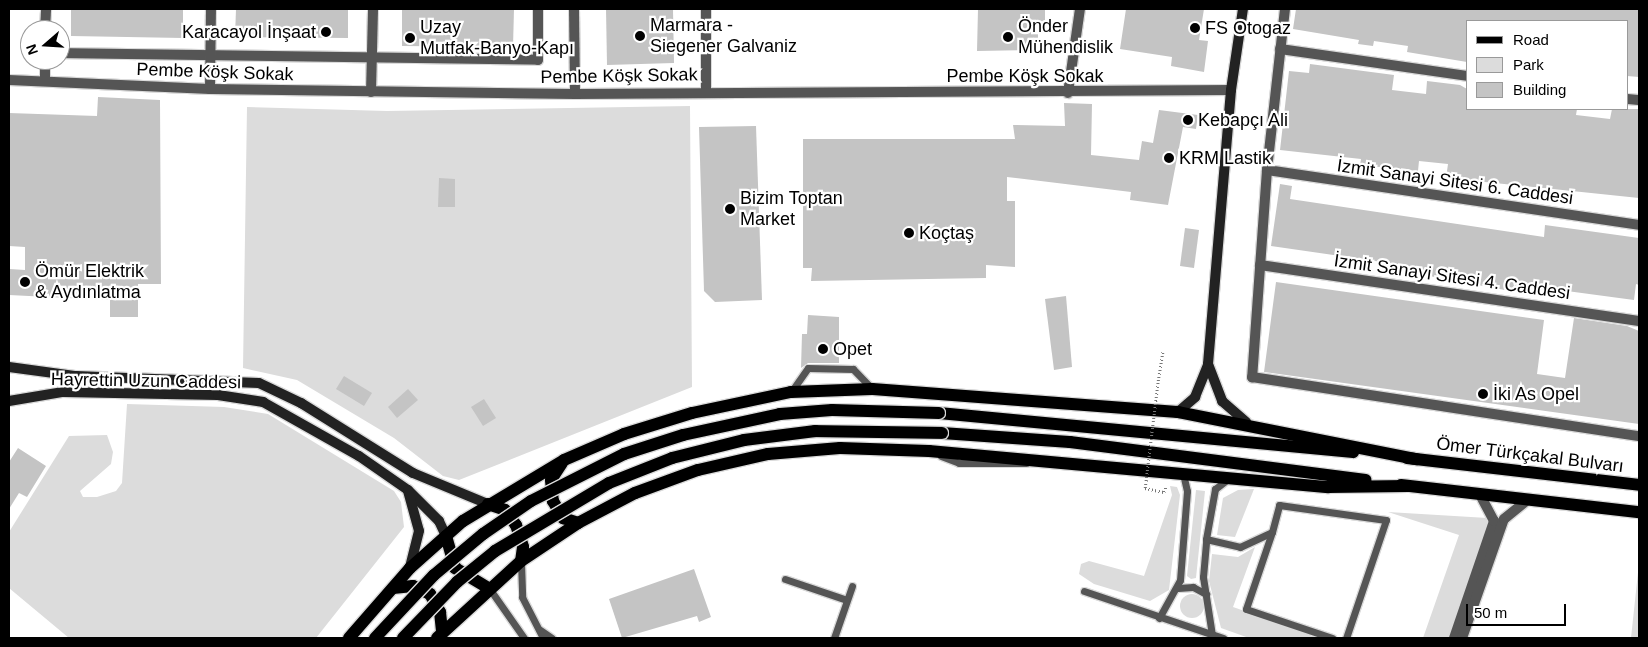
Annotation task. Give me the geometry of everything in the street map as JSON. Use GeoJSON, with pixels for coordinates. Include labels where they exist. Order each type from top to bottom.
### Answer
{"type":"FeatureCollection","features":[{"type":"Feature","properties":{"kind":"main road"},"geometry":{"type":"LineString","coordinates":[[349,638],[410,568],[446,536],[488,504],[564,460],[624,434],[692,413],[791,392],[872,389],[1178,412],[1246,422],[1416,459]]}},
{"type":"Feature","properties":{"kind":"main road"},"geometry":{"type":"LineString","coordinates":[[375,638],[434,575],[483,534],[531,501],[624,454],[683,435],[780,414],[832,410],[940,413],[1416,459]]}},
{"type":"Feature","properties":{"kind":"main road"},"geometry":{"type":"LineString","coordinates":[[403,638],[495,551],[609,483],[672,458],[744,440],[815,431],[942,433],[1070,442],[1526,501],[1639,512]]}},
{"type":"Feature","properties":{"kind":"main road"},"geometry":{"type":"LineString","coordinates":[[440,635],[488,588],[521,561],[578,524],[636,494],[698,470],[768,454],[840,448],[929,451],[1046,459],[1228,479],[1328,487],[1408,486]]}},
{"type":"Feature","properties":{"kind":"main road","name":"Ömer Türkçakal Bulvarı"},"geometry":{"type":"LineString","coordinates":[[1416,459],[1639,485]]}},
{"type":"Feature","properties":{"kind":"main road"},"geometry":{"type":"LineString","coordinates":[[564,460],[551,480],[552,501],[563,518],[578,524]]}},
{"type":"Feature","properties":{"kind":"main road"},"geometry":{"type":"LineString","coordinates":[[488,504],[505,510],[516,525],[523,547],[521,561]]}},
{"type":"Feature","properties":{"kind":"main road"},"geometry":{"type":"LineString","coordinates":[[446,536],[455,568],[472,582],[488,588]]}},
{"type":"Feature","properties":{"kind":"main road"},"geometry":{"type":"LineString","coordinates":[[393,588],[414,586],[430,594],[440,612],[440,635]]}},
{"type":"Feature","properties":{"kind":"street"},"geometry":{"type":"LineString","coordinates":[[210,89],[211,9]]}},
{"type":"Feature","properties":{"kind":"street"},"geometry":{"type":"LineString","coordinates":[[371,92],[373,9]]}},
{"type":"Feature","properties":{"kind":"street"},"geometry":{"type":"LineString","coordinates":[[70,53],[538,60],[538,9]]}},
{"type":"Feature","properties":{"kind":"street"},"geometry":{"type":"LineString","coordinates":[[574,9],[575,94]]}},
{"type":"Feature","properties":{"kind":"street"},"geometry":{"type":"LineString","coordinates":[[706,9],[706,91]]}},
{"type":"Feature","properties":{"kind":"street"},"geometry":{"type":"LineString","coordinates":[[1068,93],[1080,9]]}},
{"type":"Feature","properties":{"kind":"street"},"geometry":{"type":"LineString","coordinates":[[1178,412],[1195,398],[1208,364],[1231,90],[1243,9]]}},
{"type":"Feature","properties":{"kind":"street"},"geometry":{"type":"LineString","coordinates":[[1285,9],[1267,170],[1260,265],[1249,366],[1256,380],[1639,436]]}},
{"type":"Feature","properties":{"kind":"street"},"geometry":{"type":"LineString","coordinates":[[1280,49],[1466,76]]}},
{"type":"Feature","properties":{"kind":"street"},"geometry":{"type":"LineString","coordinates":[[45,70],[45,81]]}},
{"type":"Feature","properties":{"kind":"street","name":"Pembe Köşk Sokak"},"geometry":{"type":"LineString","coordinates":[[9,80],[210,89],[575,94],[706,91],[1068,93],[1231,90]]}},
{"type":"Feature","properties":{"kind":"street","name":"İzmit Sanayi Sitesi 6. Caddesi"},"geometry":{"type":"LineString","coordinates":[[1267,170],[1639,225]]}},
{"type":"Feature","properties":{"kind":"street","name":"İzmit Sanayi Sitesi 4. Caddesi"},"geometry":{"type":"LineString","coordinates":[[1260,265],[1639,320]]}},
{"type":"Feature","properties":{"kind":"street"},"geometry":{"type":"LineString","coordinates":[[1208,364],[1222,401],[1246,422]]}},
{"type":"Feature","properties":{"kind":"street"},"geometry":{"type":"LineString","coordinates":[[9,367],[76,376],[259,383],[300,403],[413,473],[488,504]]}},
{"type":"Feature","properties":{"kind":"street","name":"Hayrettin Uzun Caddesi"},"geometry":{"type":"LineString","coordinates":[[9,401],[63,392],[244,398],[282,412],[408,490],[438,521],[446,536]]}},
{"type":"Feature","properties":{"kind":"street"},"geometry":{"type":"LineString","coordinates":[[408,490],[419,531],[410,568]]}},
{"type":"Feature","properties":{"kind":"street"},"geometry":{"type":"LineString","coordinates":[[1454,638],[1494,521],[1480,495]]}},
{"type":"Feature","properties":{"kind":"street"},"geometry":{"type":"LineString","coordinates":[[1462,638],[1504,519],[1526,501]]}},
{"type":"Feature","properties":{"kind":"lane"},"geometry":{"type":"LineString","coordinates":[[791,392],[808,368],[852,369],[872,389]]}},
{"type":"Feature","properties":{"kind":"lane"},"geometry":{"type":"LineString","coordinates":[[1159,618],[1178,588],[1187,491],[1183,474]]}},
{"type":"Feature","properties":{"kind":"lane"},"geometry":{"type":"LineString","coordinates":[[1212,635],[1206,594],[1206,539],[1215,489],[1228,479]]}},
{"type":"Feature","properties":{"kind":"lane"},"geometry":{"type":"LineString","coordinates":[[1332,638],[1246,609],[1279,505],[1386,520],[1346,638]]}},
{"type":"Feature","properties":{"kind":"lane"},"geometry":{"type":"LineString","coordinates":[[1206,539],[1229,548],[1272,532]]}},
{"type":"Feature","properties":{"kind":"lane"},"geometry":{"type":"LineString","coordinates":[[521,561],[522,597],[543,638]]}},
{"type":"Feature","properties":{"kind":"lane"},"geometry":{"type":"LineString","coordinates":[[785,580],[847,600]]}},
{"type":"Feature","properties":{"kind":"lane"},"geometry":{"type":"LineString","coordinates":[[834,638],[852,586]]}},
{"type":"Feature","properties":{"kind":"lane"},"geometry":{"type":"LineString","coordinates":[[1178,588],[1192,587],[1206,594]]}},
{"type":"Feature","properties":{"kind":"lane"},"geometry":{"type":"LineString","coordinates":[[488,588],[524,638]]}},
{"type":"Feature","properties":{"kind":"lane"},"geometry":{"type":"LineString","coordinates":[[1084,592],[1223,638]]}},
{"type":"Feature","properties":{"kind":"lane"},"geometry":{"type":"LineString","coordinates":[[536,627],[552,638]]}},
{"type":"Feature","properties":{"kind":"path"},"geometry":{"type":"LineString","coordinates":[[1145,488],[1163,351]]}},
{"type":"Feature","properties":{"kind":"green space"},"geometry":{"type":"Polygon","coordinates":[[[690,106],[692,387],[459,480],[443,476],[394,438],[297,380],[243,368],[247,107],[387,111],[690,106]]]}},
{"type":"Feature","properties":{"kind":"green space"},"geometry":{"type":"Polygon","coordinates":[[[127,404],[224,407],[268,414],[394,491],[401,502],[404,527],[316,638],[69,638],[9,588],[9,532],[69,436],[107,435],[113,452],[111,464],[80,491],[83,497],[97,497],[116,491],[122,483],[127,404]]]}},
{"type":"Feature","properties":{"kind":"green space"},"geometry":{"type":"Polygon","coordinates":[[[1170,486],[1177,487],[1180,495],[1169,590],[1150,601],[1094,584],[1079,574],[1081,564],[1089,561],[1144,576],[1172,495],[1170,486]]]}},
{"type":"Feature","properties":{"kind":"green space"},"geometry":{"type":"Polygon","coordinates":[[[1254,489],[1235,537],[1217,535],[1223,498],[1238,490],[1254,489]]]}},
{"type":"Feature","properties":{"kind":"green space"},"geometry":{"type":"Polygon","coordinates":[[[1196,490],[1205,491],[1196,578],[1191,579],[1187,576],[1196,490]]]}},
{"type":"Feature","properties":{"kind":"green space"},"geometry":{"type":"Polygon","coordinates":[[[1388,512],[1504,519],[1462,638],[1423,638],[1459,535],[1388,512]]]}},
{"type":"Feature","properties":{"kind":"green space"},"geometry":{"type":"Polygon","coordinates":[[[1255,547],[1233,607],[1323,638],[1249,638],[1221,628],[1209,581],[1212,554],[1238,557],[1255,547]]]}},
{"type":"Feature","properties":{"kind":"green space"},"geometry":{"type":"Polygon","coordinates":[[[1639,563],[1639,638],[1631,638],[1639,563]]]}},
{"type":"Feature","properties":{"kind":"green space"},"geometry":{"type":"Polygon","coordinates":[[[1192,594],[1197,595],[1203,601],[1203,611],[1197,617],[1192,618],[1187,617],[1181,611],[1180,606],[1181,601],[1187,595],[1192,594]]]}},
{"type":"Feature","properties":{"kind":"building"},"geometry":{"type":"Polygon","coordinates":[[[71,9],[183,9],[183,38],[71,36],[71,9]]]}},
{"type":"Feature","properties":{"kind":"building"},"geometry":{"type":"Polygon","coordinates":[[[236,9],[348,9],[348,38],[235,37],[236,9]]]}},
{"type":"Feature","properties":{"kind":"building"},"geometry":{"type":"Polygon","coordinates":[[[402,9],[514,9],[513,47],[402,46],[402,9]]]}},
{"type":"Feature","properties":{"kind":"building","name":"Marmara - Siegener Galvaniz"},"geometry":{"type":"Polygon","coordinates":[[[606,9],[673,9],[674,63],[607,65],[606,9]]]}},
{"type":"Feature","properties":{"kind":"building","name":"Önder Mühendislik"},"geometry":{"type":"Polygon","coordinates":[[[978,9],[1045,9],[1045,24],[1038,23],[1038,50],[977,51],[978,9]]]}},
{"type":"Feature","properties":{"kind":"building"},"geometry":{"type":"Polygon","coordinates":[[[1126,9],[1204,9],[1199,40],[1208,41],[1204,72],[1171,66],[1172,57],[1120,49],[1126,9]]]}},
{"type":"Feature","properties":{"kind":"building"},"geometry":{"type":"Polygon","coordinates":[[[1296,9],[1639,9],[1639,77],[1628,76],[1628,20],[1466,20],[1466,62],[1407,52],[1408,46],[1374,41],[1373,46],[1358,44],[1359,40],[1293,29],[1296,9]]]}},
{"type":"Feature","properties":{"kind":"building"},"geometry":{"type":"Polygon","coordinates":[[[1310,64],[1394,75],[1392,90],[1426,94],[1427,81],[1460,85],[1466,88],[1466,110],[1577,110],[1576,115],[1610,119],[1612,110],[1639,109],[1639,198],[1446,178],[1448,164],[1419,161],[1418,171],[1360,165],[1361,159],[1280,150],[1289,71],[1309,73],[1310,64]]]}},
{"type":"Feature","properties":{"kind":"building"},"geometry":{"type":"Polygon","coordinates":[[[98,97],[160,100],[161,284],[138,284],[138,317],[110,317],[110,300],[9,295],[9,269],[25,270],[25,247],[9,246],[9,113],[97,116],[98,97]]]}},
{"type":"Feature","properties":{"kind":"building","name":"Koçtaş"},"geometry":{"type":"Polygon","coordinates":[[[1064,103],[1092,104],[1091,155],[1139,160],[1142,141],[1153,143],[1159,110],[1198,115],[1196,129],[1183,127],[1168,205],[1130,200],[1131,192],[1007,177],[1007,201],[1015,201],[1015,267],[986,265],[986,278],[811,281],[812,268],[803,268],[803,139],[1015,139],[1013,125],[1065,126],[1064,103]]]}},
{"type":"Feature","properties":{"kind":"building","name":"Bizim Toptan Market"},"geometry":{"type":"Polygon","coordinates":[[[756,126],[762,300],[715,302],[704,291],[699,127],[756,126]]]}},
{"type":"Feature","properties":{"kind":"building"},"geometry":{"type":"Polygon","coordinates":[[[439,178],[455,179],[455,207],[438,207],[439,178]]]}},
{"type":"Feature","properties":{"kind":"building"},"geometry":{"type":"Polygon","coordinates":[[[1280,184],[1292,186],[1290,199],[1544,237],[1545,225],[1639,238],[1639,285],[1636,284],[1634,300],[1522,285],[1521,293],[1381,267],[1382,262],[1271,246],[1280,184]]]}},
{"type":"Feature","properties":{"kind":"building"},"geometry":{"type":"Polygon","coordinates":[[[1185,228],[1199,230],[1194,268],[1180,266],[1185,228]]]}},
{"type":"Feature","properties":{"kind":"building"},"geometry":{"type":"Polygon","coordinates":[[[1276,282],[1544,320],[1537,374],[1565,378],[1574,318],[1627,326],[1639,331],[1639,424],[1264,372],[1276,282]]]}},
{"type":"Feature","properties":{"kind":"building"},"geometry":{"type":"Polygon","coordinates":[[[1066,296],[1072,367],[1054,370],[1045,299],[1066,296]]]}},
{"type":"Feature","properties":{"kind":"building"},"geometry":{"type":"Polygon","coordinates":[[[808,315],[839,317],[839,363],[808,363],[801,368],[802,334],[807,334],[808,315]]]}},
{"type":"Feature","properties":{"kind":"building"},"geometry":{"type":"Polygon","coordinates":[[[344,376],[372,393],[364,406],[336,389],[344,376]]]}},
{"type":"Feature","properties":{"kind":"building"},"geometry":{"type":"Polygon","coordinates":[[[408,389],[418,400],[397,418],[388,407],[408,389]]]}},
{"type":"Feature","properties":{"kind":"building"},"geometry":{"type":"Polygon","coordinates":[[[484,399],[496,418],[483,426],[471,407],[484,399]]]}},
{"type":"Feature","properties":{"kind":"building"},"geometry":{"type":"Polygon","coordinates":[[[18,448],[46,466],[27,497],[19,493],[9,509],[9,462],[18,448]]]}},
{"type":"Feature","properties":{"kind":"building"},"geometry":{"type":"Polygon","coordinates":[[[694,569],[711,617],[699,622],[697,616],[622,638],[609,599],[694,569]]]}},
{"type":"Feature","properties":{"kind":"place","name":"FS Otogaz"},"geometry":{"type":"Point","coordinates":[1195,28]}},
{"type":"Feature","properties":{"kind":"place","name":"Karacayol İnşaat"},"geometry":{"type":"Point","coordinates":[326,32]}},
{"type":"Feature","properties":{"kind":"place","name":"Marmara - Siegener Galvaniz"},"geometry":{"type":"Point","coordinates":[640,36]}},
{"type":"Feature","properties":{"kind":"place","name":"Önder Mühendislik"},"geometry":{"type":"Point","coordinates":[1008,37]}},
{"type":"Feature","properties":{"kind":"place","name":"Uzay Mutfak-Banyo-Kapı"},"geometry":{"type":"Point","coordinates":[410,38]}},
{"type":"Feature","properties":{"kind":"place","name":"Kebapçı Ali"},"geometry":{"type":"Point","coordinates":[1188,120]}},
{"type":"Feature","properties":{"kind":"place","name":"KRM Lastik"},"geometry":{"type":"Point","coordinates":[1169,158]}},
{"type":"Feature","properties":{"kind":"place","name":"Bizim Toptan Market"},"geometry":{"type":"Point","coordinates":[730,209]}},
{"type":"Feature","properties":{"kind":"place","name":"Koçtaş"},"geometry":{"type":"Point","coordinates":[909,233]}},
{"type":"Feature","properties":{"kind":"place","name":"Ömür Elektrik & Aydınlatma"},"geometry":{"type":"Point","coordinates":[25,282]}},
{"type":"Feature","properties":{"kind":"place","name":"Opet"},"geometry":{"type":"Point","coordinates":[823,349]}},
{"type":"Feature","properties":{"kind":"place","name":"İki As Opel"},"geometry":{"type":"Point","coordinates":[1483,394]}}]}
